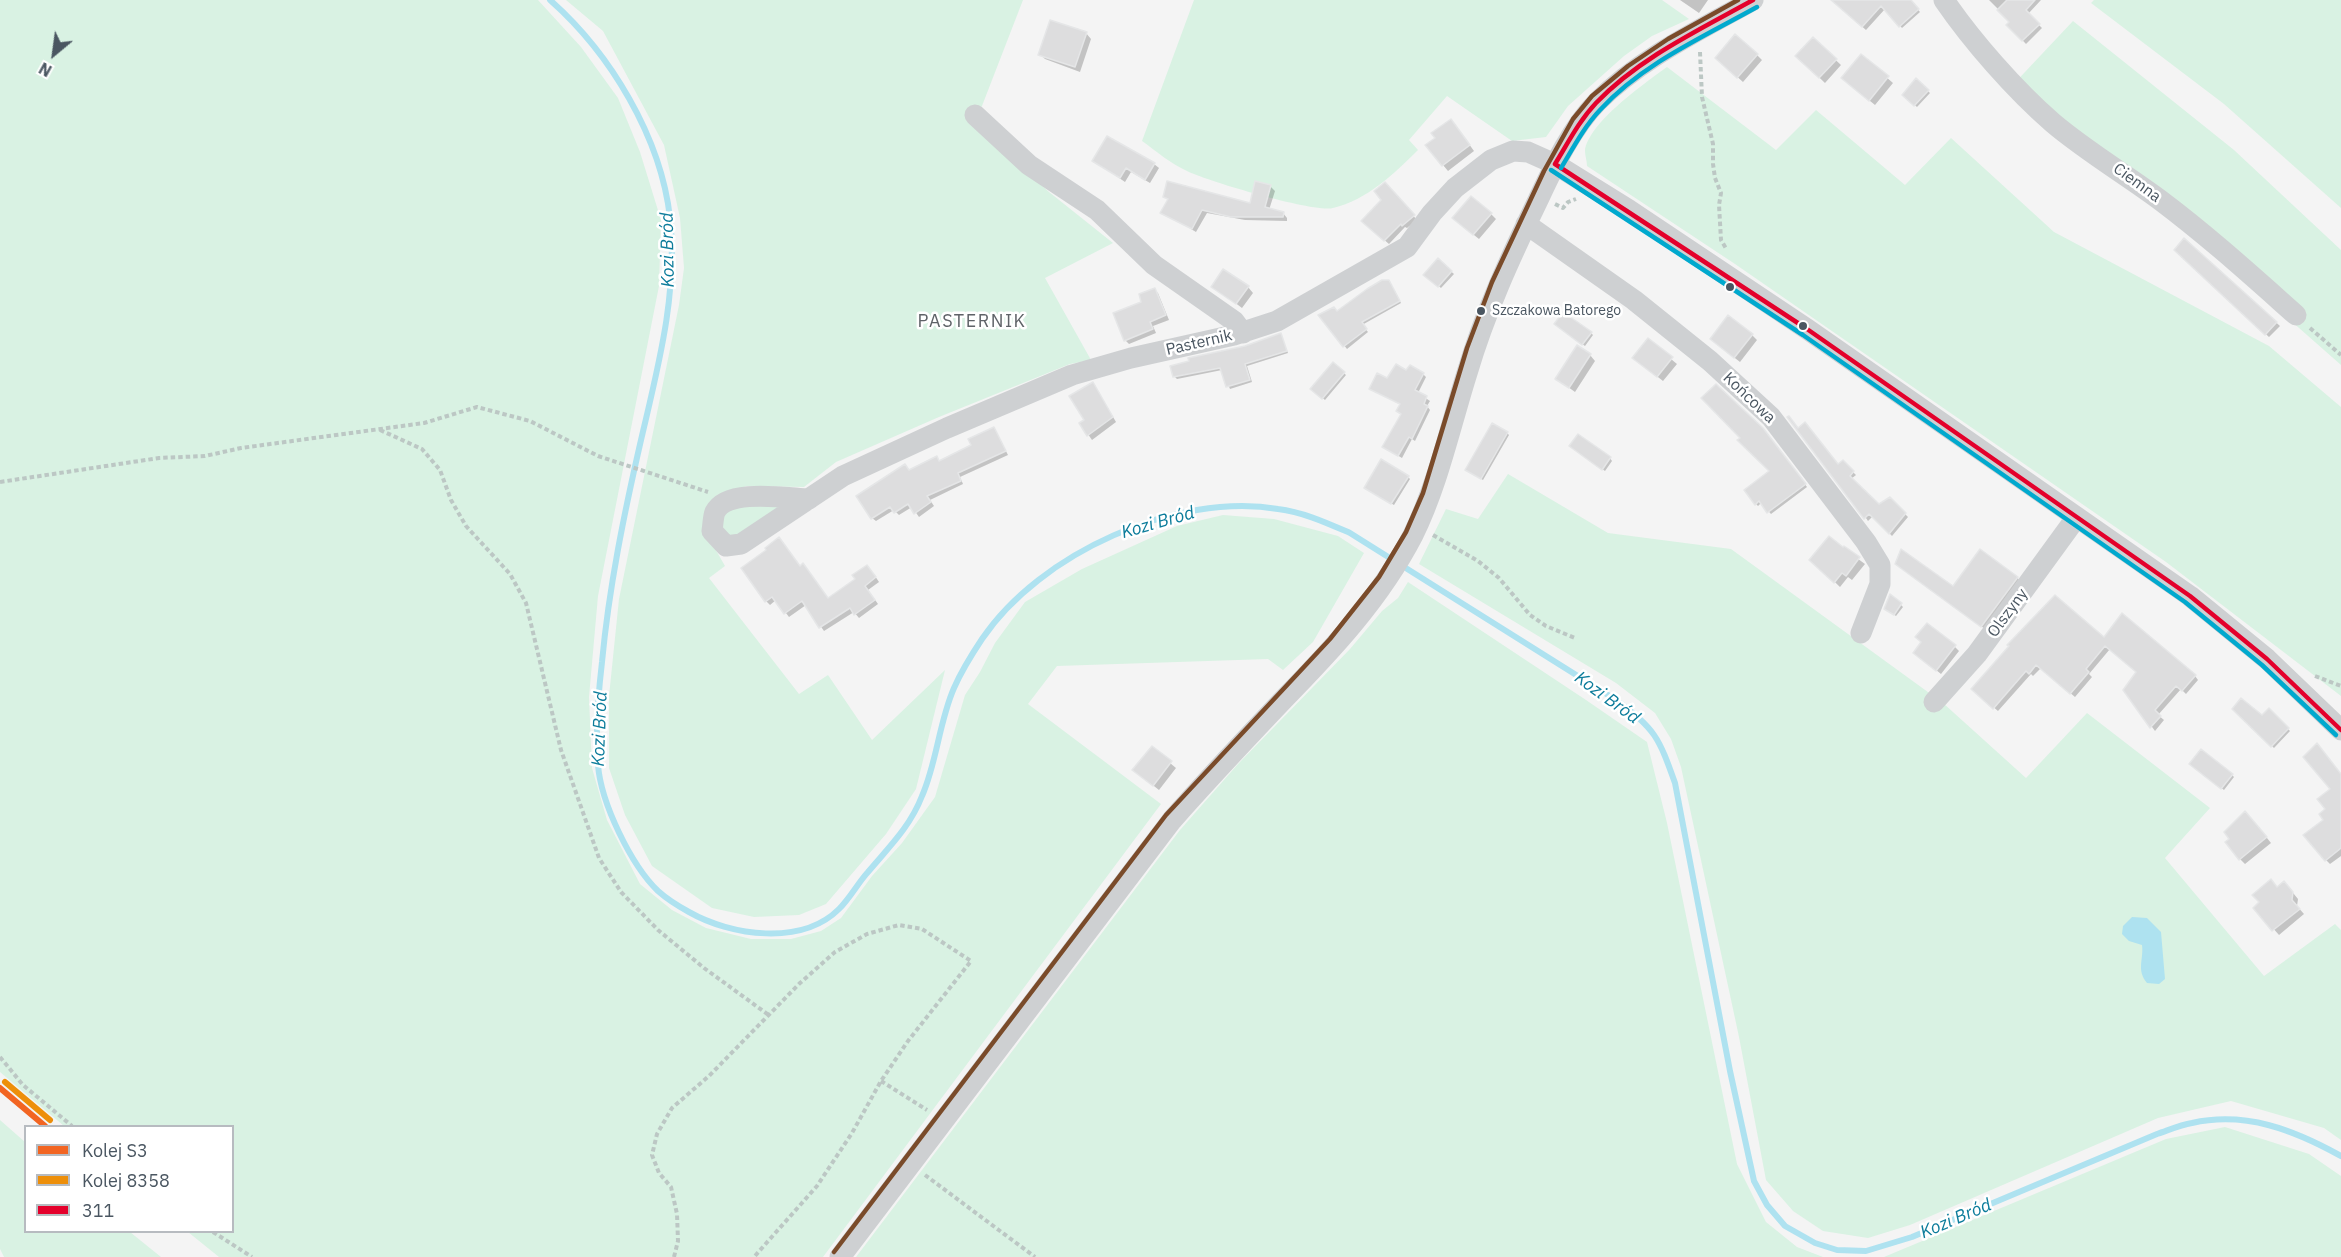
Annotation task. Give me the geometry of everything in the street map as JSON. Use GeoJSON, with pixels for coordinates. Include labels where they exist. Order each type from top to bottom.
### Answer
{"type":"FeatureCollection","features":[{"type":"Feature","properties":{"kind":"street"},"geometry":{"type":"LineString","coordinates":[[840,1257],[1172,820],[1205,782],[1332,649],[1384,583],[1415,531],[1432,490],[1481,327],[1501,278],[1555,164],[1582,121],[1597,103],[1632,74],[1700,28],[1753,0]]}},
{"type":"Feature","properties":{"kind":"street","name":"Ciemna"},"geometry":{"type":"LineString","coordinates":[[1944,0],[1988,55],[2054,123],[2162,201],[2211,240],[2296,315]]}},
{"type":"Feature","properties":{"kind":"street"},"geometry":{"type":"LineString","coordinates":[[975,115],[1029,165],[1097,210],[1154,265],[1234,321],[1243,333]]}},
{"type":"Feature","properties":{"kind":"street","name":"Pasternik"},"geometry":{"type":"LineString","coordinates":[[727,499],[715,512],[712,531],[726,546],[741,544],[843,476],[947,428],[1072,375],[1131,358],[1243,333],[1277,321],[1407,248],[1432,213],[1455,188],[1491,160],[1513,152],[1528,152],[1555,164],[1629,210],[1807,329],[2190,596],[2267,659],[2341,730]]}},
{"type":"Feature","properties":{"kind":"street","name":"Końcowa"},"geometry":{"type":"LineString","coordinates":[[1526,224],[1634,300],[1710,361],[1771,417],[1866,542],[1880,565],[1880,584],[1861,633]]}},
{"type":"Feature","properties":{"kind":"street"},"geometry":{"type":"LineString","coordinates":[[727,499],[744,496],[809,499]]}},
{"type":"Feature","properties":{"kind":"street","name":"Olszyny"},"geometry":{"type":"LineString","coordinates":[[1934,702],[1977,654],[2076,518]]}},
{"type":"Feature","properties":{"kind":"path"},"geometry":{"type":"LineString","coordinates":[[1700,28],[1702,97],[1713,144],[1715,178],[1721,194],[1719,205],[1721,240],[1731,255]]}},
{"type":"Feature","properties":{"kind":"path"},"geometry":{"type":"LineString","coordinates":[[2296,315],[2341,355]]}},
{"type":"Feature","properties":{"kind":"path"},"geometry":{"type":"LineString","coordinates":[[0,482],[159,459],[205,456],[241,448],[424,423],[477,407],[530,421],[598,456],[727,499]]}},
{"type":"Feature","properties":{"kind":"path"},"geometry":{"type":"LineString","coordinates":[[379,429],[422,449],[440,470],[451,500],[466,526],[510,574],[526,603],[561,750],[599,858],[621,892],[658,930],[704,968],[770,1016]]}},
{"type":"Feature","properties":{"kind":"path"},"geometry":{"type":"LineString","coordinates":[[1415,531],[1478,561],[1499,578],[1530,615],[1546,626],[1575,638]]}},
{"type":"Feature","properties":{"kind":"path"},"geometry":{"type":"LineString","coordinates":[[674,1257],[678,1241],[678,1214],[671,1187],[659,1173],[652,1155],[657,1134],[672,1108],[709,1076],[800,983],[835,952],[859,939],[899,925],[922,929],[971,961],[908,1041],[817,1186],[754,1257]]}},
{"type":"Feature","properties":{"kind":"path"},"geometry":{"type":"LineString","coordinates":[[0,1057],[23,1085],[71,1125]]}},
{"type":"Feature","properties":{"kind":"path"},"geometry":{"type":"LineString","coordinates":[[881,1081],[943,1120]]}},
{"type":"Feature","properties":{"kind":"path"},"geometry":{"type":"LineString","coordinates":[[910,1164],[1035,1257]]}},
{"type":"Feature","properties":{"kind":"path"},"geometry":{"type":"LineString","coordinates":[[215,1233],[252,1257]]}},
{"type":"Feature","properties":{"kind":"green space"},"geometry":{"type":"Polygon","coordinates":[[[0,0],[538,0],[581,47],[618,98],[640,152],[661,220],[659,286],[598,596],[589,697],[592,768],[607,820],[640,884],[672,910],[706,928],[751,939],[791,939],[821,931],[841,918],[872,876],[902,843],[935,797],[965,695],[995,643],[1025,602],[1082,569],[1177,526],[1223,515],[1274,519],[1338,536],[1364,553],[1313,642],[1283,670],[1268,659],[1057,666],[1028,704],[1161,804],[823,1257],[219,1257],[189,1233],[234,1233],[234,1125],[63,1125],[0,1072],[0,0]]]}},
{"type":"Feature","properties":{"kind":"green space"},"geometry":{"type":"Polygon","coordinates":[[[566,0],[1023,0],[975,124],[1049,192],[1113,243],[1045,278],[1091,360],[1070,364],[836,462],[804,487],[747,486],[723,493],[705,531],[725,566],[709,578],[799,694],[828,675],[872,740],[945,670],[916,789],[886,834],[826,904],[799,915],[754,917],[712,908],[652,866],[625,815],[609,768],[609,696],[619,599],[679,305],[684,268],[680,218],[664,145],[603,31],[566,0]]]}},
{"type":"Feature","properties":{"kind":"green space"},"geometry":{"type":"Polygon","coordinates":[[[1194,0],[1662,0],[1689,19],[1652,36],[1624,56],[1568,106],[1546,137],[1512,141],[1447,96],[1409,140],[1418,150],[1399,168],[1379,185],[1357,199],[1333,208],[1322,208],[1260,195],[1198,176],[1175,165],[1142,141],[1194,0]]]}},
{"type":"Feature","properties":{"kind":"green space"},"geometry":{"type":"Polygon","coordinates":[[[2094,0],[2341,0],[2341,208],[2224,104],[2091,3],[2094,0]]]}},
{"type":"Feature","properties":{"kind":"green space"},"geometry":{"type":"Polygon","coordinates":[[[2073,21],[2234,150],[2341,250],[2341,365],[2180,223],[2009,89],[2073,21]]]}},
{"type":"Feature","properties":{"kind":"green space"},"geometry":{"type":"Polygon","coordinates":[[[1667,67],[1776,150],[1816,110],[1905,185],[1951,138],[2054,232],[2269,346],[2341,407],[2341,696],[2166,562],[1735,264],[1587,166],[1585,151],[1588,140],[1596,128],[1619,104],[1667,67]]]}},
{"type":"Feature","properties":{"kind":"green space"},"geometry":{"type":"Polygon","coordinates":[[[1508,474],[1608,533],[1731,549],[1943,703],[2026,778],[2087,713],[2210,808],[2165,858],[2264,976],[2335,924],[2341,930],[2341,1140],[2324,1128],[2231,1101],[2158,1118],[1910,1225],[1868,1238],[1823,1231],[1793,1211],[1766,1180],[1739,1037],[1681,767],[1671,739],[1655,713],[1616,683],[1419,564],[1446,509],[1478,519],[1508,474]]]}},
{"type":"Feature","properties":{"kind":"green space"},"geometry":{"type":"Polygon","coordinates":[[[785,504],[737,536],[730,538],[721,532],[721,514],[728,506],[785,504]]]}},
{"type":"Feature","properties":{"kind":"green space"},"geometry":{"type":"Polygon","coordinates":[[[1408,582],[1647,742],[1667,823],[1737,1164],[1766,1222],[1797,1247],[1823,1257],[856,1257],[1180,830],[1238,764],[1350,649],[1382,611],[1398,598],[1408,582]]]}},
{"type":"Feature","properties":{"kind":"green space"},"geometry":{"type":"Polygon","coordinates":[[[0,1120],[24,1141],[24,1233],[131,1233],[161,1257],[4,1257],[0,1249],[0,1120]]]}},
{"type":"Feature","properties":{"kind":"green space"},"geometry":{"type":"Polygon","coordinates":[[[2225,1127],[2309,1154],[2341,1176],[2341,1257],[1884,1257],[2166,1139],[2225,1127]]]}},
{"type":"Feature","properties":{"kind":"water"},"geometry":{"type":"Polygon","coordinates":[[[2132,917],[2147,918],[2161,932],[2165,979],[2159,984],[2147,983],[2142,974],[2142,945],[2129,941],[2122,934],[2123,926],[2132,917]]]}},
{"type":"Feature","properties":{"kind":"building"},"geometry":{"type":"Polygon","coordinates":[[[1831,0],[1911,0],[1919,9],[1899,27],[1881,6],[1862,27],[1831,0]]]}},
{"type":"Feature","properties":{"kind":"building"},"geometry":{"type":"Polygon","coordinates":[[[2007,0],[2035,0],[2026,10],[2040,24],[2022,41],[2006,25],[2009,22],[1997,10],[2007,0]]]}},
{"type":"Feature","properties":{"kind":"building"},"geometry":{"type":"Polygon","coordinates":[[[1050,20],[1087,32],[1075,67],[1038,55],[1050,20]]]}},
{"type":"Feature","properties":{"kind":"building"},"geometry":{"type":"Polygon","coordinates":[[[1735,34],[1758,54],[1737,78],[1715,58],[1735,34]]]}},
{"type":"Feature","properties":{"kind":"building"},"geometry":{"type":"Polygon","coordinates":[[[1813,37],[1837,59],[1819,78],[1795,56],[1813,37]]]}},
{"type":"Feature","properties":{"kind":"building"},"geometry":{"type":"Polygon","coordinates":[[[1861,54],[1889,76],[1869,101],[1841,78],[1861,54]]]}},
{"type":"Feature","properties":{"kind":"building"},"geometry":{"type":"Polygon","coordinates":[[[1916,78],[1929,90],[1914,106],[1902,95],[1916,78]]]}},
{"type":"Feature","properties":{"kind":"building"},"geometry":{"type":"Polygon","coordinates":[[[1451,119],[1470,145],[1442,166],[1425,145],[1435,138],[1431,133],[1451,119]]]}},
{"type":"Feature","properties":{"kind":"building"},"geometry":{"type":"Polygon","coordinates":[[[1107,136],[1155,163],[1145,180],[1126,168],[1120,178],[1092,161],[1107,136]]]}},
{"type":"Feature","properties":{"kind":"building"},"geometry":{"type":"Polygon","coordinates":[[[1167,181],[1250,203],[1255,181],[1271,185],[1265,207],[1284,212],[1283,217],[1231,217],[1202,210],[1192,229],[1160,213],[1168,199],[1163,197],[1167,181]]]}},
{"type":"Feature","properties":{"kind":"building"},"geometry":{"type":"Polygon","coordinates":[[[1385,182],[1415,215],[1402,226],[1401,224],[1384,241],[1361,221],[1381,200],[1374,191],[1385,182]]]}},
{"type":"Feature","properties":{"kind":"building"},"geometry":{"type":"Polygon","coordinates":[[[1471,196],[1492,213],[1473,235],[1452,218],[1471,196]]]}},
{"type":"Feature","properties":{"kind":"building"},"geometry":{"type":"Polygon","coordinates":[[[2184,238],[2277,322],[2265,335],[2174,250],[2184,238]]]}},
{"type":"Feature","properties":{"kind":"building"},"geometry":{"type":"Polygon","coordinates":[[[1438,258],[1452,271],[1438,287],[1423,275],[1438,258]]]}},
{"type":"Feature","properties":{"kind":"building"},"geometry":{"type":"Polygon","coordinates":[[[1223,269],[1249,286],[1236,304],[1211,287],[1223,269]]]}},
{"type":"Feature","properties":{"kind":"building"},"geometry":{"type":"Polygon","coordinates":[[[1382,280],[1389,280],[1400,301],[1362,322],[1367,329],[1343,347],[1318,315],[1334,307],[1337,311],[1382,280]]]}},
{"type":"Feature","properties":{"kind":"building"},"geometry":{"type":"Polygon","coordinates":[[[1155,288],[1166,315],[1150,322],[1153,329],[1124,341],[1113,313],[1141,302],[1139,294],[1155,288]]]}},
{"type":"Feature","properties":{"kind":"building"},"geometry":{"type":"Polygon","coordinates":[[[1563,312],[1592,332],[1582,345],[1554,324],[1563,312]]]}},
{"type":"Feature","properties":{"kind":"building"},"geometry":{"type":"Polygon","coordinates":[[[1728,315],[1753,334],[1734,358],[1710,339],[1728,315]]]}},
{"type":"Feature","properties":{"kind":"building"},"geometry":{"type":"Polygon","coordinates":[[[1281,333],[1287,351],[1245,364],[1250,380],[1226,387],[1220,368],[1173,377],[1170,366],[1189,361],[1188,358],[1245,346],[1281,333]]]}},
{"type":"Feature","properties":{"kind":"building"},"geometry":{"type":"Polygon","coordinates":[[[1648,338],[1673,357],[1657,377],[1632,358],[1648,338]]]}},
{"type":"Feature","properties":{"kind":"building"},"geometry":{"type":"Polygon","coordinates":[[[1577,345],[1591,354],[1569,388],[1555,379],[1577,345]]]}},
{"type":"Feature","properties":{"kind":"building"},"geometry":{"type":"Polygon","coordinates":[[[1333,362],[1345,372],[1322,399],[1310,389],[1333,362]]]}},
{"type":"Feature","properties":{"kind":"building"},"geometry":{"type":"Polygon","coordinates":[[[1396,364],[1406,370],[1410,365],[1424,373],[1415,390],[1427,396],[1424,404],[1428,406],[1412,439],[1409,437],[1398,456],[1382,447],[1401,414],[1396,411],[1400,404],[1369,389],[1377,373],[1387,378],[1396,364]]]}},
{"type":"Feature","properties":{"kind":"building"},"geometry":{"type":"Polygon","coordinates":[[[1093,382],[1113,417],[1087,436],[1079,423],[1084,420],[1069,396],[1093,382]]]}},
{"type":"Feature","properties":{"kind":"building"},"geometry":{"type":"Polygon","coordinates":[[[1716,384],[1763,428],[1806,484],[1767,513],[1759,501],[1755,505],[1744,490],[1769,471],[1737,440],[1740,438],[1701,398],[1716,384]]]}},
{"type":"Feature","properties":{"kind":"building"},"geometry":{"type":"Polygon","coordinates":[[[1789,416],[1798,428],[1805,422],[1838,464],[1843,460],[1854,471],[1850,476],[1879,504],[1890,497],[1906,513],[1889,534],[1869,514],[1864,519],[1787,417],[1789,416]]]}},
{"type":"Feature","properties":{"kind":"building"},"geometry":{"type":"Polygon","coordinates":[[[1492,423],[1508,432],[1481,479],[1465,470],[1492,423]]]}},
{"type":"Feature","properties":{"kind":"building"},"geometry":{"type":"Polygon","coordinates":[[[994,427],[1006,451],[958,473],[961,481],[927,496],[931,502],[914,514],[908,504],[894,513],[890,507],[871,519],[856,496],[905,464],[909,470],[937,456],[939,461],[971,445],[968,439],[994,427]]]}},
{"type":"Feature","properties":{"kind":"building"},"geometry":{"type":"Polygon","coordinates":[[[1578,434],[1611,457],[1602,470],[1569,446],[1578,434]]]}},
{"type":"Feature","properties":{"kind":"building"},"geometry":{"type":"Polygon","coordinates":[[[1381,459],[1409,476],[1391,504],[1364,488],[1381,459]]]}},
{"type":"Feature","properties":{"kind":"building"},"geometry":{"type":"Polygon","coordinates":[[[1829,536],[1860,557],[1846,576],[1842,573],[1834,583],[1809,560],[1829,536]]]}},
{"type":"Feature","properties":{"kind":"building"},"geometry":{"type":"Polygon","coordinates":[[[779,537],[800,566],[803,563],[828,598],[855,579],[852,575],[867,565],[876,577],[865,586],[875,600],[854,615],[850,608],[819,628],[802,601],[784,614],[772,597],[765,602],[741,568],[766,550],[765,548],[779,537]]]}},
{"type":"Feature","properties":{"kind":"building"},"geometry":{"type":"Polygon","coordinates":[[[1901,549],[1953,586],[1980,549],[2018,577],[1981,627],[1895,564],[1901,549]]]}},
{"type":"Feature","properties":{"kind":"building"},"geometry":{"type":"Polygon","coordinates":[[[1890,594],[1902,603],[1894,615],[1884,609],[1890,594]]]}},
{"type":"Feature","properties":{"kind":"building"},"geometry":{"type":"Polygon","coordinates":[[[2055,595],[2104,637],[2122,613],[2196,675],[2182,691],[2176,686],[2155,710],[2161,716],[2150,728],[2123,690],[2136,672],[2105,646],[2086,669],[2089,672],[2070,694],[2036,665],[2029,674],[2026,671],[1993,709],[1971,689],[2009,646],[2007,645],[2055,595]]]}},
{"type":"Feature","properties":{"kind":"building"},"geometry":{"type":"Polygon","coordinates":[[[1927,623],[1956,645],[1936,671],[1913,653],[1921,642],[1915,637],[1927,623]]]}},
{"type":"Feature","properties":{"kind":"building"},"geometry":{"type":"Polygon","coordinates":[[[2241,698],[2262,715],[2269,708],[2289,728],[2271,747],[2232,709],[2241,698]]]}},
{"type":"Feature","properties":{"kind":"building"},"geometry":{"type":"Polygon","coordinates":[[[2317,743],[2341,774],[2341,848],[2325,861],[2303,835],[2323,820],[2319,814],[2325,809],[2317,799],[2330,789],[2303,757],[2317,743]]]}},
{"type":"Feature","properties":{"kind":"building"},"geometry":{"type":"Polygon","coordinates":[[[1152,746],[1172,761],[1153,786],[1132,770],[1152,746]]]}},
{"type":"Feature","properties":{"kind":"building"},"geometry":{"type":"Polygon","coordinates":[[[2201,749],[2233,774],[2221,789],[2189,764],[2201,749]]]}},
{"type":"Feature","properties":{"kind":"building"},"geometry":{"type":"Polygon","coordinates":[[[2245,811],[2267,837],[2239,860],[2225,842],[2229,839],[2224,832],[2245,811]]]}},
{"type":"Feature","properties":{"kind":"building"},"geometry":{"type":"Polygon","coordinates":[[[2271,879],[2277,887],[2284,881],[2293,892],[2292,900],[2300,909],[2272,931],[2253,908],[2259,902],[2252,895],[2271,879]]]}},
{"type":"Feature","properties":{"kind":"waterway","name":"Kozi Bród"},"geometry":{"type":"LineString","coordinates":[[550,0],[593,45],[629,98],[656,157],[665,188],[670,218],[672,246],[669,302],[660,357],[613,578],[599,688],[597,739],[600,780],[619,832],[648,880],[658,891],[677,905],[706,920],[745,931],[786,933],[824,921],[843,905],[911,817],[927,783],[949,701],[967,663],[982,639],[1007,608],[1038,580],[1074,556],[1114,535],[1155,520],[1197,510],[1238,506],[1287,510],[1306,515],[1350,533],[1616,700],[1639,718],[1654,735],[1665,755],[1675,783],[1730,1071],[1754,1181],[1767,1205],[1785,1226],[1815,1243],[1837,1250],[1866,1251],[1912,1237],[2157,1134],[2183,1125],[2212,1120],[2231,1119],[2269,1125],[2305,1138],[2341,1156]]}},
{"type":"Feature","properties":{"kind":"rail line","name":"8358"},"geometry":{"type":"LineString","coordinates":[[5,1082],[50,1120]]}},
{"type":"Feature","properties":{"kind":"rail line","name":"S3"},"geometry":{"type":"LineString","coordinates":[[0,1088],[44,1125]]}},
{"type":"Feature","properties":{"kind":"transit line"},"geometry":{"type":"LineString","coordinates":[[834,1252],[1166,815],[1330,639],[1379,577],[1406,532],[1423,493],[1467,348],[1492,282],[1544,171],[1573,119],[1592,96],[1628,66],[1668,39],[1738,0]]}},
{"type":"Feature","properties":{"kind":"transit line","name":"311"},"geometry":{"type":"LineString","coordinates":[[1555,164],[1584,117],[1596,103],[1631,72],[1670,46],[1753,0]]}},
{"type":"Feature","properties":{"kind":"transit line"},"geometry":{"type":"LineString","coordinates":[[1561,168],[1594,117],[1635,79],[1674,52],[1757,7]]}},
{"type":"Feature","properties":{"kind":"transit line","name":"311"},"geometry":{"type":"LineString","coordinates":[[1555,164],[1807,329],[2190,596],[2267,659],[2341,730]]}},
{"type":"Feature","properties":{"kind":"transit line"},"geometry":{"type":"LineString","coordinates":[[1551,170],[1803,335],[2185,602],[2262,665],[2336,735]]}},
{"type":"Feature","properties":{"kind":"place","name":"Szczakowa Batorego"},"geometry":{"type":"Point","coordinates":[1481,311]}},
{"type":"Feature","properties":{"kind":"district","name":"PASTERNIK"},"geometry":{"type":"Point","coordinates":[972,322]}}]}
